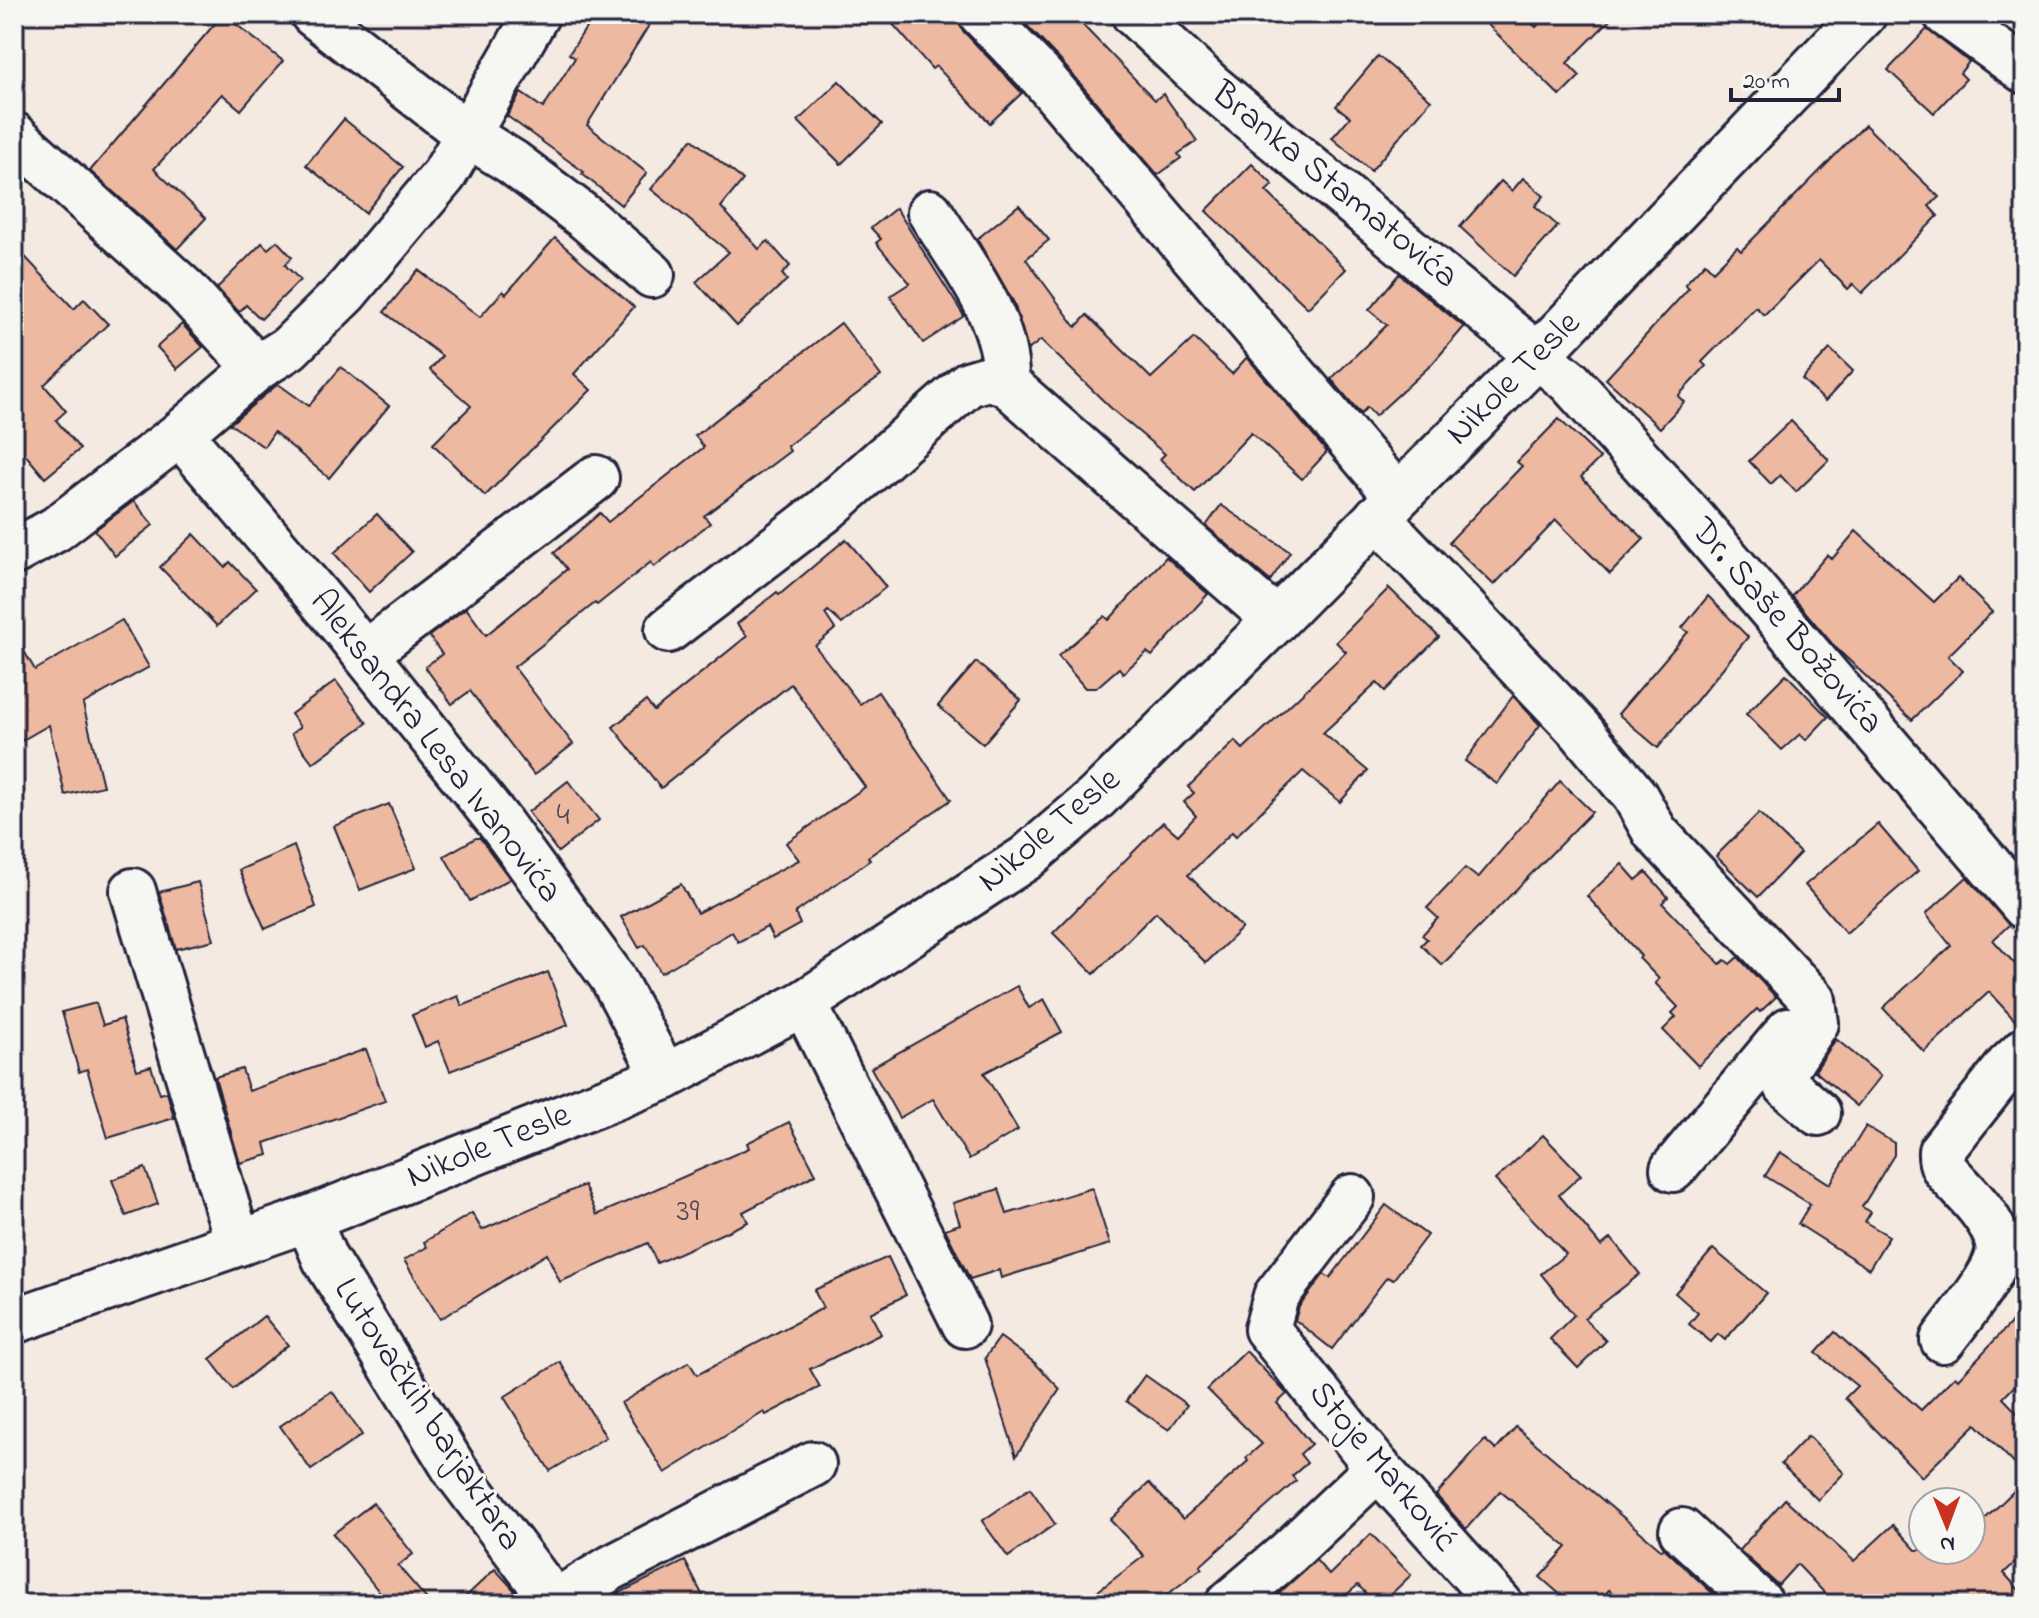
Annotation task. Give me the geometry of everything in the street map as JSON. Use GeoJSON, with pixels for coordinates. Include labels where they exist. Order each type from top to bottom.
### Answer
{"type":"FeatureCollection","features":[{"type":"Feature","properties":{"kind":"street"},"geometry":{"type":"LineString","coordinates":[[313,14],[468,135],[512,162],[575,209],[652,275]]}},
{"type":"Feature","properties":{"kind":"street"},"geometry":{"type":"LineString","coordinates":[[14,552],[56,529],[180,434],[257,368],[289,348],[345,293],[444,175],[537,14]]}},
{"type":"Feature","properties":{"kind":"street"},"geometry":{"type":"LineString","coordinates":[[981,14],[1041,76],[1387,507],[1635,796],[1655,832],[1813,1000],[1816,1023],[1782,1075],[1787,1086],[1818,1113]]}},
{"type":"Feature","properties":{"kind":"street","name":"Branka Stamatovića"},"geometry":{"type":"LineString","coordinates":[[1134,14],[1211,86],[1539,354]]}},
{"type":"Feature","properties":{"kind":"street","name":"Nikole Tesle"},"geometry":{"type":"LineString","coordinates":[[14,1321],[308,1219],[665,1077],[804,1003],[1026,858],[1096,798],[1276,620],[1539,354],[1864,14]]}},
{"type":"Feature","properties":{"kind":"street"},"geometry":{"type":"LineString","coordinates":[[1946,14],[2025,71]]}},
{"type":"Feature","properties":{"kind":"street"},"geometry":{"type":"LineString","coordinates":[[14,135],[184,289],[257,368]]}},
{"type":"Feature","properties":{"kind":"street"},"geometry":{"type":"LineString","coordinates":[[930,212],[986,301],[1007,356],[1006,383]]}},
{"type":"Feature","properties":{"kind":"street","name":"Dr. Saše Božovića"},"geometry":{"type":"LineString","coordinates":[[1539,354],[1570,382],[1695,521],[2025,907]]}},
{"type":"Feature","properties":{"kind":"street"},"geometry":{"type":"LineString","coordinates":[[668,630],[824,511],[968,384],[988,378],[1006,383],[1276,620]]}},
{"type":"Feature","properties":{"kind":"street","name":"Aleksandra Lesa Ivanovića"},"geometry":{"type":"LineString","coordinates":[[180,434],[365,654],[497,819],[612,977],[665,1077]]}},
{"type":"Feature","properties":{"kind":"street"},"geometry":{"type":"LineString","coordinates":[[365,654],[596,478]]}},
{"type":"Feature","properties":{"kind":"street"},"geometry":{"type":"LineString","coordinates":[[133,891],[238,1243]]}},
{"type":"Feature","properties":{"kind":"street"},"geometry":{"type":"LineString","coordinates":[[1673,1169],[1813,1000]]}},
{"type":"Feature","properties":{"kind":"street"},"geometry":{"type":"LineString","coordinates":[[804,1003],[965,1325]]}},
{"type":"Feature","properties":{"kind":"street"},"geometry":{"type":"LineString","coordinates":[[1943,1340],[1987,1279],[1997,1258],[1998,1243],[1979,1206],[1942,1168],[1941,1151],[2025,1050]]}},
{"type":"Feature","properties":{"kind":"street","name":"Stoje Marković"},"geometry":{"type":"LineString","coordinates":[[1352,1197],[1276,1296],[1267,1329],[1378,1468],[1500,1604]]}},
{"type":"Feature","properties":{"kind":"street","name":"Lutovačkih barjaktara"},"geometry":{"type":"LineString","coordinates":[[308,1219],[325,1259],[456,1471],[556,1603]]}},
{"type":"Feature","properties":{"kind":"street"},"geometry":{"type":"LineString","coordinates":[[556,1603],[611,1568],[813,1464]]}},
{"type":"Feature","properties":{"kind":"street"},"geometry":{"type":"LineString","coordinates":[[1228,1604],[1288,1553],[1378,1468]]}},
{"type":"Feature","properties":{"kind":"street"},"geometry":{"type":"LineString","coordinates":[[1682,1531],[1761,1604]]}},
{"type":"Feature","properties":{"kind":"building"},"geometry":{"type":"Polygon","coordinates":[[[223,14],[283,61],[241,110],[222,94],[154,169],[206,218],[177,249],[90,171],[223,14]]]}},
{"type":"Feature","properties":{"kind":"building"},"geometry":{"type":"Polygon","coordinates":[[[595,14],[656,14],[587,125],[647,173],[621,205],[582,174],[584,172],[507,116],[521,93],[543,108],[575,58],[569,54],[595,14]]]}},
{"type":"Feature","properties":{"kind":"building"},"geometry":{"type":"Polygon","coordinates":[[[884,14],[957,14],[963,31],[1022,93],[990,123],[936,66],[932,69],[884,14]]]}},
{"type":"Feature","properties":{"kind":"building"},"geometry":{"type":"Polygon","coordinates":[[[1016,14],[1072,14],[1155,100],[1163,94],[1197,141],[1178,154],[1181,158],[1158,175],[1060,60],[1016,14]]]}},
{"type":"Feature","properties":{"kind":"building"},"geometry":{"type":"Polygon","coordinates":[[[1477,14],[1522,14],[1536,27],[1549,14],[1616,14],[1567,63],[1580,76],[1560,96],[1477,14]]]}},
{"type":"Feature","properties":{"kind":"building"},"geometry":{"type":"Polygon","coordinates":[[[1927,29],[1969,62],[1960,73],[1966,79],[1934,113],[1888,70],[1927,29]]]}},
{"type":"Feature","properties":{"kind":"building"},"geometry":{"type":"Polygon","coordinates":[[[1378,56],[1431,100],[1371,171],[1332,138],[1350,117],[1336,106],[1378,56]]]}},
{"type":"Feature","properties":{"kind":"building"},"geometry":{"type":"Polygon","coordinates":[[[839,81],[882,124],[841,164],[798,121],[839,81]]]}},
{"type":"Feature","properties":{"kind":"building"},"geometry":{"type":"Polygon","coordinates":[[[344,119],[403,167],[365,213],[306,165],[344,119]]]}},
{"type":"Feature","properties":{"kind":"building"},"geometry":{"type":"Polygon","coordinates":[[[1865,125],[1939,197],[1929,206],[1938,216],[1862,293],[1853,284],[1848,289],[1819,260],[1764,315],[1756,307],[1702,362],[1706,366],[1678,396],[1684,402],[1660,428],[1606,379],[1689,288],[1685,284],[1705,263],[1713,271],[1737,247],[1741,251],[1865,125]]]}},
{"type":"Feature","properties":{"kind":"building"},"geometry":{"type":"Polygon","coordinates":[[[692,139],[743,180],[721,207],[759,249],[768,241],[790,266],[782,274],[787,280],[737,326],[696,282],[729,252],[651,189],[692,139]]]}},
{"type":"Feature","properties":{"kind":"building"},"geometry":{"type":"Polygon","coordinates":[[[1252,164],[1273,185],[1266,191],[1346,269],[1308,308],[1206,211],[1252,164]]]}},
{"type":"Feature","properties":{"kind":"building"},"geometry":{"type":"Polygon","coordinates":[[[1523,178],[1544,196],[1535,206],[1558,226],[1513,276],[1460,227],[1501,181],[1512,191],[1523,178]]]}},
{"type":"Feature","properties":{"kind":"building"},"geometry":{"type":"Polygon","coordinates":[[[1019,205],[1049,240],[1026,259],[1076,327],[1087,315],[1151,378],[1194,338],[1232,374],[1247,357],[1327,452],[1302,479],[1251,433],[1195,492],[1160,459],[1165,454],[1114,411],[1041,340],[1028,350],[1014,303],[977,239],[1019,205]]]}},
{"type":"Feature","properties":{"kind":"building"},"geometry":{"type":"Polygon","coordinates":[[[896,208],[964,316],[923,343],[890,296],[910,283],[876,243],[881,239],[871,228],[896,208]]]}},
{"type":"Feature","properties":{"kind":"building"},"geometry":{"type":"Polygon","coordinates":[[[555,238],[634,307],[574,374],[591,390],[485,496],[433,444],[471,406],[430,370],[442,356],[384,312],[418,270],[480,317],[503,291],[506,294],[555,238]]]}},
{"type":"Feature","properties":{"kind":"building"},"geometry":{"type":"Polygon","coordinates":[[[277,241],[292,257],[285,265],[300,280],[261,319],[246,305],[239,312],[217,288],[262,243],[268,249],[277,241]]]}},
{"type":"Feature","properties":{"kind":"building"},"geometry":{"type":"Polygon","coordinates":[[[14,245],[74,309],[84,299],[108,324],[44,385],[66,411],[56,420],[80,449],[45,478],[14,441],[14,245]]]}},
{"type":"Feature","properties":{"kind":"building"},"geometry":{"type":"Polygon","coordinates":[[[1399,274],[1464,327],[1432,364],[1375,416],[1367,407],[1361,414],[1331,379],[1387,325],[1369,310],[1399,274]]]}},
{"type":"Feature","properties":{"kind":"building"},"geometry":{"type":"Polygon","coordinates":[[[841,323],[881,376],[787,446],[790,451],[704,516],[710,523],[654,567],[651,562],[597,605],[595,603],[514,667],[573,744],[534,775],[470,691],[452,704],[425,667],[442,654],[429,636],[466,608],[486,635],[567,569],[554,553],[600,513],[608,522],[704,447],[695,436],[841,323]]]}},
{"type":"Feature","properties":{"kind":"building"},"geometry":{"type":"Polygon","coordinates":[[[182,324],[203,347],[177,369],[157,347],[182,324]]]}},
{"type":"Feature","properties":{"kind":"building"},"geometry":{"type":"Polygon","coordinates":[[[1830,349],[1853,371],[1825,401],[1802,379],[1830,349]]]}},
{"type":"Feature","properties":{"kind":"building"},"geometry":{"type":"Polygon","coordinates":[[[341,367],[389,406],[329,478],[274,432],[264,447],[230,424],[278,384],[309,406],[341,367]]]}},
{"type":"Feature","properties":{"kind":"building"},"geometry":{"type":"Polygon","coordinates":[[[1559,419],[1600,458],[1581,477],[1644,539],[1610,574],[1556,520],[1494,585],[1449,542],[1522,466],[1517,462],[1559,419]]]}},
{"type":"Feature","properties":{"kind":"building"},"geometry":{"type":"Polygon","coordinates":[[[1791,421],[1829,460],[1796,492],[1780,475],[1771,484],[1749,461],[1791,421]]]}},
{"type":"Feature","properties":{"kind":"building"},"geometry":{"type":"Polygon","coordinates":[[[134,501],[153,525],[115,556],[95,530],[134,501]]]}},
{"type":"Feature","properties":{"kind":"building"},"geometry":{"type":"Polygon","coordinates":[[[1221,505],[1290,552],[1270,581],[1206,526],[1221,505]]]}},
{"type":"Feature","properties":{"kind":"building"},"geometry":{"type":"Polygon","coordinates":[[[377,514],[412,552],[369,592],[334,553],[377,514]]]}},
{"type":"Feature","properties":{"kind":"building"},"geometry":{"type":"Polygon","coordinates":[[[1856,531],[1934,602],[1958,578],[1992,612],[1948,656],[1963,671],[1912,720],[1834,646],[1792,596],[1827,555],[1832,559],[1856,531]]]}},
{"type":"Feature","properties":{"kind":"building"},"geometry":{"type":"Polygon","coordinates":[[[194,534],[225,567],[230,562],[256,589],[217,626],[160,567],[194,534]]]}},
{"type":"Feature","properties":{"kind":"building"},"geometry":{"type":"Polygon","coordinates":[[[846,539],[886,587],[842,624],[828,611],[825,614],[835,629],[815,646],[860,704],[878,692],[951,800],[868,857],[870,860],[795,913],[800,924],[773,939],[767,927],[738,942],[732,932],[661,973],[645,945],[639,948],[621,917],[681,884],[697,913],[799,860],[786,843],[865,787],[791,684],[661,788],[613,727],[646,701],[654,711],[747,636],[737,624],[777,592],[779,595],[846,539]]]}},
{"type":"Feature","properties":{"kind":"building"},"geometry":{"type":"Polygon","coordinates":[[[1166,557],[1208,594],[1152,656],[1147,652],[1123,673],[1119,668],[1096,688],[1085,688],[1058,656],[1105,616],[1109,620],[1166,557]]]}},
{"type":"Feature","properties":{"kind":"building"},"geometry":{"type":"Polygon","coordinates":[[[1389,588],[1439,637],[1385,691],[1377,683],[1323,733],[1368,771],[1340,802],[1303,771],[1236,836],[1232,832],[1188,875],[1242,928],[1206,963],[1156,912],[1094,974],[1053,933],[1163,822],[1178,835],[1196,816],[1184,802],[1194,793],[1188,787],[1235,741],[1243,749],[1346,652],[1336,642],[1389,588]]]}},
{"type":"Feature","properties":{"kind":"building"},"geometry":{"type":"Polygon","coordinates":[[[1708,596],[1748,637],[1658,748],[1618,714],[1688,632],[1682,628],[1708,596]]]}},
{"type":"Feature","properties":{"kind":"building"},"geometry":{"type":"Polygon","coordinates":[[[122,620],[149,667],[83,704],[103,786],[65,795],[49,725],[14,745],[14,634],[35,670],[122,620]]]}},
{"type":"Feature","properties":{"kind":"building"},"geometry":{"type":"Polygon","coordinates":[[[976,662],[1021,700],[983,744],[938,706],[976,662]]]}},
{"type":"Feature","properties":{"kind":"building"},"geometry":{"type":"Polygon","coordinates":[[[1786,674],[1828,717],[1806,740],[1800,734],[1782,750],[1746,714],[1786,674]]]}},
{"type":"Feature","properties":{"kind":"building"},"geometry":{"type":"Polygon","coordinates":[[[336,681],[367,723],[313,763],[291,734],[300,727],[291,714],[336,681]]]}},
{"type":"Feature","properties":{"kind":"building"},"geometry":{"type":"Polygon","coordinates":[[[1513,696],[1540,725],[1497,784],[1465,761],[1513,696]]]}},
{"type":"Feature","properties":{"kind":"building"},"geometry":{"type":"Polygon","coordinates":[[[568,781],[599,820],[558,852],[528,812],[568,781]]]}},
{"type":"Feature","properties":{"kind":"building"},"geometry":{"type":"Polygon","coordinates":[[[1560,781],[1592,812],[1442,965],[1421,945],[1427,939],[1422,935],[1438,918],[1427,908],[1465,868],[1478,878],[1560,781]]]}},
{"type":"Feature","properties":{"kind":"building"},"geometry":{"type":"Polygon","coordinates":[[[389,804],[416,868],[360,890],[334,826],[389,804]]]}},
{"type":"Feature","properties":{"kind":"building"},"geometry":{"type":"Polygon","coordinates":[[[1759,813],[1800,853],[1758,897],[1716,856],[1759,813]]]}},
{"type":"Feature","properties":{"kind":"building"},"geometry":{"type":"Polygon","coordinates":[[[1878,824],[1918,871],[1846,933],[1805,885],[1878,824]]]}},
{"type":"Feature","properties":{"kind":"building"},"geometry":{"type":"Polygon","coordinates":[[[480,838],[510,879],[470,901],[444,856],[480,838]]]}},
{"type":"Feature","properties":{"kind":"building"},"geometry":{"type":"Polygon","coordinates":[[[294,846],[316,907],[265,929],[239,870],[294,846]]]}},
{"type":"Feature","properties":{"kind":"building"},"geometry":{"type":"Polygon","coordinates":[[[1622,864],[1636,880],[1646,872],[1668,897],[1662,903],[1720,964],[1725,960],[1730,964],[1738,957],[1776,997],[1760,1012],[1757,1009],[1698,1066],[1663,1030],[1676,1017],[1672,1013],[1678,1007],[1655,983],[1659,979],[1639,958],[1641,956],[1587,896],[1622,864]]]}},
{"type":"Feature","properties":{"kind":"building"},"geometry":{"type":"Polygon","coordinates":[[[1967,877],[2009,925],[1993,940],[2025,975],[2025,1026],[2020,1026],[1989,992],[1924,1052],[1883,1008],[1951,946],[1926,914],[1967,877]]]}},
{"type":"Feature","properties":{"kind":"building"},"geometry":{"type":"Polygon","coordinates":[[[198,882],[214,940],[176,949],[159,892],[198,882]]]}},
{"type":"Feature","properties":{"kind":"building"},"geometry":{"type":"Polygon","coordinates":[[[548,972],[568,1025],[450,1071],[438,1041],[425,1047],[412,1015],[458,996],[462,1006],[548,972]]]}},
{"type":"Feature","properties":{"kind":"building"},"geometry":{"type":"Polygon","coordinates":[[[1017,986],[1029,1008],[1044,999],[1062,1032],[984,1073],[1018,1130],[969,1159],[933,1099],[899,1118],[871,1068],[1017,986]]]}},
{"type":"Feature","properties":{"kind":"building"},"geometry":{"type":"Polygon","coordinates":[[[96,1003],[103,1025],[122,1019],[137,1070],[151,1066],[160,1094],[167,1092],[174,1118],[108,1138],[87,1069],[79,1072],[62,1012],[96,1003]]]}},
{"type":"Feature","properties":{"kind":"building"},"geometry":{"type":"Polygon","coordinates":[[[1836,1039],[1881,1076],[1857,1106],[1815,1071],[1836,1039]]]}},
{"type":"Feature","properties":{"kind":"building"},"geometry":{"type":"Polygon","coordinates":[[[366,1049],[385,1101],[265,1143],[268,1155],[240,1163],[215,1077],[242,1069],[249,1091],[366,1049]]]}},
{"type":"Feature","properties":{"kind":"building"},"geometry":{"type":"Polygon","coordinates":[[[789,1122],[816,1174],[743,1212],[748,1222],[657,1263],[648,1243],[560,1282],[547,1254],[440,1319],[404,1260],[427,1247],[424,1242],[472,1213],[482,1230],[584,1185],[597,1215],[749,1148],[747,1143],[789,1122]]]}},
{"type":"Feature","properties":{"kind":"building"},"geometry":{"type":"Polygon","coordinates":[[[1866,1126],[1894,1143],[1894,1155],[1862,1207],[1871,1212],[1865,1222],[1889,1236],[1869,1269],[1798,1224],[1810,1204],[1765,1176],[1780,1152],[1830,1184],[1866,1126]]]}},
{"type":"Feature","properties":{"kind":"building"},"geometry":{"type":"Polygon","coordinates":[[[1543,1135],[1581,1175],[1559,1195],[1601,1246],[1611,1238],[1640,1274],[1584,1318],[1606,1341],[1578,1368],[1550,1339],[1574,1315],[1541,1274],[1566,1254],[1495,1180],[1543,1135]]]}},
{"type":"Feature","properties":{"kind":"building"},"geometry":{"type":"Polygon","coordinates":[[[145,1168],[158,1204],[126,1216],[112,1180],[145,1168]]]}},
{"type":"Feature","properties":{"kind":"building"},"geometry":{"type":"Polygon","coordinates":[[[1092,1188],[1110,1244],[1001,1278],[999,1270],[970,1279],[945,1229],[960,1224],[953,1203],[999,1189],[1007,1214],[1092,1188]]]}},
{"type":"Feature","properties":{"kind":"building"},"geometry":{"type":"Polygon","coordinates":[[[1386,1205],[1427,1235],[1393,1280],[1387,1277],[1332,1349],[1295,1320],[1299,1307],[1324,1274],[1330,1278],[1386,1205]]]}},
{"type":"Feature","properties":{"kind":"building"},"geometry":{"type":"Polygon","coordinates":[[[1713,1249],[1766,1293],[1725,1340],[1718,1334],[1711,1342],[1689,1324],[1698,1313],[1675,1293],[1713,1249]]]}},
{"type":"Feature","properties":{"kind":"building"},"geometry":{"type":"Polygon","coordinates":[[[888,1257],[906,1295],[870,1313],[881,1334],[810,1369],[820,1387],[766,1415],[764,1412],[665,1473],[621,1403],[689,1362],[697,1375],[823,1308],[814,1290],[888,1257]]]}},
{"type":"Feature","properties":{"kind":"building"},"geometry":{"type":"Polygon","coordinates":[[[2025,1308],[2025,1375],[2003,1398],[2025,1421],[2025,1475],[1976,1424],[1922,1477],[1845,1398],[1857,1386],[1816,1353],[1835,1332],[1921,1410],[1955,1376],[1958,1379],[2025,1308]]]}},
{"type":"Feature","properties":{"kind":"building"},"geometry":{"type":"Polygon","coordinates":[[[264,1316],[288,1345],[233,1389],[210,1359],[264,1316]]]}},
{"type":"Feature","properties":{"kind":"building"},"geometry":{"type":"Polygon","coordinates":[[[1000,1337],[1035,1363],[1060,1389],[1016,1456],[985,1358],[1000,1337]]]}},
{"type":"Feature","properties":{"kind":"building"},"geometry":{"type":"Polygon","coordinates":[[[1246,1351],[1287,1394],[1277,1403],[1311,1444],[1300,1454],[1307,1463],[1292,1476],[1296,1481],[1200,1566],[1202,1568],[1155,1604],[1081,1604],[1144,1556],[1110,1520],[1149,1483],[1183,1519],[1248,1461],[1246,1458],[1262,1444],[1207,1389],[1246,1351]]]}},
{"type":"Feature","properties":{"kind":"building"},"geometry":{"type":"Polygon","coordinates":[[[560,1362],[606,1437],[550,1471],[504,1397],[560,1362]]]}},
{"type":"Feature","properties":{"kind":"building"},"geometry":{"type":"Polygon","coordinates":[[[1145,1375],[1187,1405],[1169,1430],[1126,1401],[1145,1375]]]}},
{"type":"Feature","properties":{"kind":"building"},"geometry":{"type":"Polygon","coordinates":[[[332,1391],[362,1435],[311,1470],[280,1426],[332,1391]]]}},
{"type":"Feature","properties":{"kind":"building"},"geometry":{"type":"Polygon","coordinates":[[[1516,1427],[1662,1550],[1664,1548],[1724,1604],[1625,1604],[1609,1590],[1596,1604],[1571,1604],[1540,1577],[1567,1547],[1500,1491],[1466,1529],[1436,1495],[1485,1440],[1496,1450],[1516,1427]]]}},
{"type":"Feature","properties":{"kind":"building"},"geometry":{"type":"Polygon","coordinates":[[[1808,1436],[1844,1473],[1818,1500],[1781,1464],[1808,1436]]]}},
{"type":"Feature","properties":{"kind":"building"},"geometry":{"type":"Polygon","coordinates":[[[2025,1480],[2025,1553],[2004,1573],[2025,1597],[2025,1604],[1835,1604],[1797,1564],[1778,1585],[1739,1550],[1785,1499],[1854,1561],[1893,1525],[1907,1540],[1907,1566],[1987,1566],[1987,1517],[2025,1480]]]}},
{"type":"Feature","properties":{"kind":"building"},"geometry":{"type":"Polygon","coordinates":[[[1030,1488],[1055,1524],[1008,1557],[982,1521],[1030,1488]]]}},
{"type":"Feature","properties":{"kind":"building"},"geometry":{"type":"Polygon","coordinates":[[[373,1503],[413,1554],[398,1566],[431,1604],[389,1604],[333,1534],[373,1503]]]}},
{"type":"Feature","properties":{"kind":"building"},"geometry":{"type":"Polygon","coordinates":[[[1371,1534],[1411,1575],[1381,1604],[1376,1604],[1358,1585],[1346,1595],[1354,1604],[1267,1604],[1316,1560],[1329,1575],[1371,1534]]]}},
{"type":"Feature","properties":{"kind":"building"},"geometry":{"type":"Polygon","coordinates":[[[685,1561],[707,1604],[600,1604],[611,1597],[685,1561]]]}},
{"type":"Feature","properties":{"kind":"building"},"geometry":{"type":"Polygon","coordinates":[[[495,1569],[515,1591],[501,1604],[458,1604],[495,1569]]]}}]}
